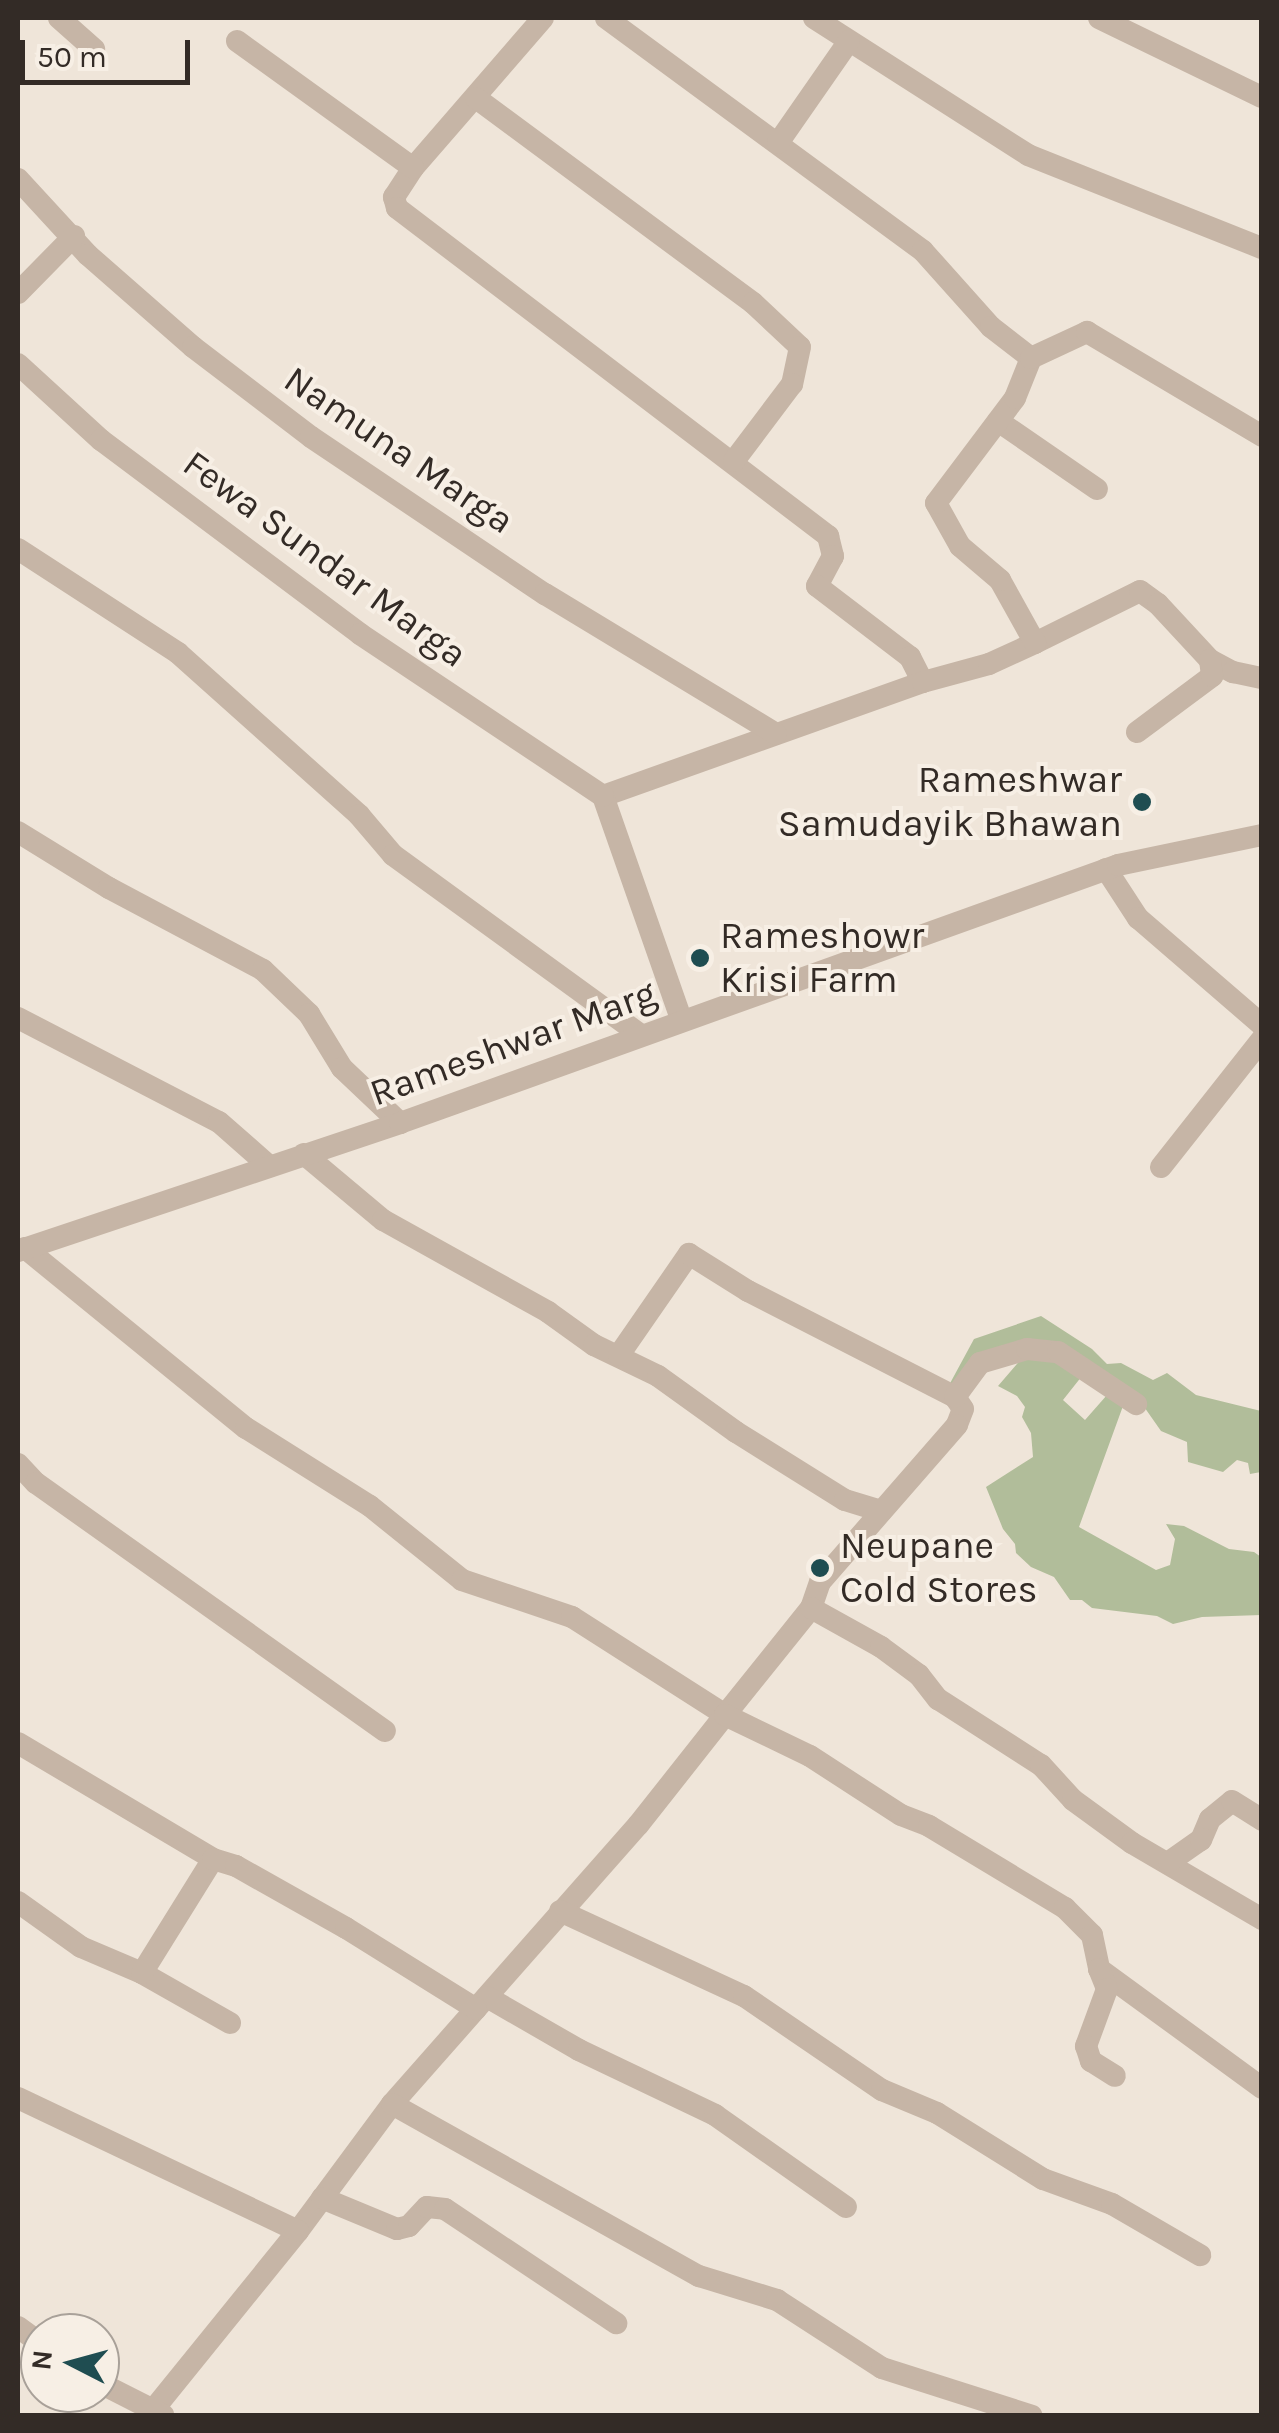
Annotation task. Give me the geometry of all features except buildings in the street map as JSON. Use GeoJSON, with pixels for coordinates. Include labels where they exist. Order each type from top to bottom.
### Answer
{"type":"FeatureCollection","features":[{"type":"Feature","properties":{"kind":"street"},"geometry":{"type":"LineString","coordinates":[[59,18],[94,49]]}},
{"type":"Feature","properties":{"kind":"street"},"geometry":{"type":"LineString","coordinates":[[544,18],[413,168],[394,197],[397,208],[828,536],[833,556],[817,586],[910,657],[923,682]]}},
{"type":"Feature","properties":{"kind":"street"},"geometry":{"type":"LineString","coordinates":[[606,18],[923,251],[991,327],[1031,358]]}},
{"type":"Feature","properties":{"kind":"street"},"geometry":{"type":"LineString","coordinates":[[814,18],[1028,155],[1262,248]]}},
{"type":"Feature","properties":{"kind":"street"},"geometry":{"type":"LineString","coordinates":[[1099,18],[1262,97]]}},
{"type":"Feature","properties":{"kind":"street"},"geometry":{"type":"LineString","coordinates":[[237,41],[413,168]]}},
{"type":"Feature","properties":{"kind":"street"},"geometry":{"type":"LineString","coordinates":[[778,143],[849,42]]}},
{"type":"Feature","properties":{"kind":"street"},"geometry":{"type":"LineString","coordinates":[[476,98],[752,303],[800,347],[792,384],[734,461]]}},
{"type":"Feature","properties":{"kind":"street","name":"Namuna Marga"},"geometry":{"type":"LineString","coordinates":[[18,179],[74,236],[88,256],[193,347],[311,437],[545,594],[776,734]]}},
{"type":"Feature","properties":{"kind":"street"},"geometry":{"type":"LineString","coordinates":[[18,293],[74,236]]}},
{"type":"Feature","properties":{"kind":"street"},"geometry":{"type":"LineString","coordinates":[[1035,643],[1000,580],[960,546],[936,503],[1016,398],[1031,358],[1086,332],[1262,436]]}},
{"type":"Feature","properties":{"kind":"street","name":"Fewa Sundar Marga"},"geometry":{"type":"LineString","coordinates":[[18,364],[101,440],[360,634],[603,796]]}},
{"type":"Feature","properties":{"kind":"street"},"geometry":{"type":"LineString","coordinates":[[998,421],[1097,489]]}},
{"type":"Feature","properties":{"kind":"street"},"geometry":{"type":"LineString","coordinates":[[18,549],[178,653],[359,815],[394,856],[640,1034]]}},
{"type":"Feature","properties":{"kind":"street"},"geometry":{"type":"LineString","coordinates":[[681,1020],[603,796],[923,682],[988,664],[1140,591],[1158,604],[1210,660],[1233,672],[1262,678]]}},
{"type":"Feature","properties":{"kind":"street"},"geometry":{"type":"LineString","coordinates":[[1137,732],[1212,676],[1210,660]]}},
{"type":"Feature","properties":{"kind":"street"},"geometry":{"type":"LineString","coordinates":[[18,832],[108,888],[263,970],[309,1014],[342,1068],[400,1123]]}},
{"type":"Feature","properties":{"kind":"street","name":"Rameshwar Marg"},"geometry":{"type":"LineString","coordinates":[[22,1250],[400,1123],[1106,869],[1262,834]]}},
{"type":"Feature","properties":{"kind":"street"},"geometry":{"type":"LineString","coordinates":[[1106,869],[1138,918],[1262,1025]]}},
{"type":"Feature","properties":{"kind":"street"},"geometry":{"type":"LineString","coordinates":[[18,1018],[219,1122],[269,1166]]}},
{"type":"Feature","properties":{"kind":"street"},"geometry":{"type":"LineString","coordinates":[[1160,1168],[1262,1039]]}},
{"type":"Feature","properties":{"kind":"street"},"geometry":{"type":"LineString","coordinates":[[304,1154],[383,1220],[658,1376],[736,1432],[845,1500],[881,1510]]}},
{"type":"Feature","properties":{"kind":"street"},"geometry":{"type":"LineString","coordinates":[[22,1250],[246,1428],[370,1506],[462,1580],[572,1617],[724,1716],[810,1756],[901,1814],[929,1826],[1065,1908],[1092,1934],[1107,1988],[1086,2046],[1091,2061],[1115,2076]]}},
{"type":"Feature","properties":{"kind":"street"},"geometry":{"type":"LineString","coordinates":[[120,2394],[155,2413],[392,2104],[638,1825],[811,1608],[820,1582],[957,1424],[963,1409],[954,1396],[748,1291],[689,1254],[618,1355]]}},
{"type":"Feature","properties":{"kind":"street"},"geometry":{"type":"LineString","coordinates":[[954,1396],[980,1363],[1027,1349],[1058,1352],[1136,1404]]}},
{"type":"Feature","properties":{"kind":"street"},"geometry":{"type":"LineString","coordinates":[[18,1464],[36,1483],[385,1731]]}},
{"type":"Feature","properties":{"kind":"street"},"geometry":{"type":"LineString","coordinates":[[811,1608],[881,1647],[919,1675],[938,1699],[1041,1765],[1073,1800],[1132,1843],[1262,1919]]}},
{"type":"Feature","properties":{"kind":"street"},"geometry":{"type":"LineString","coordinates":[[18,1743],[213,1859],[236,1866],[482,2003],[715,2114],[846,2207]]}},
{"type":"Feature","properties":{"kind":"street"},"geometry":{"type":"LineString","coordinates":[[1169,1862],[1201,1840],[1210,1819],[1232,1801],[1262,1820]]}},
{"type":"Feature","properties":{"kind":"street"},"geometry":{"type":"LineString","coordinates":[[142,1973],[213,1859]]}},
{"type":"Feature","properties":{"kind":"street"},"geometry":{"type":"LineString","coordinates":[[18,1902],[81,1947],[142,1973],[230,2023]]}},
{"type":"Feature","properties":{"kind":"street"},"geometry":{"type":"LineString","coordinates":[[560,1911],[744,1996],[882,2090],[937,2113],[1043,2180],[1112,2204],[1200,2255]]}},
{"type":"Feature","properties":{"kind":"street"},"geometry":{"type":"LineString","coordinates":[[1099,1969],[1262,2088]]}},
{"type":"Feature","properties":{"kind":"street"},"geometry":{"type":"LineString","coordinates":[[18,2098],[298,2231]]}},
{"type":"Feature","properties":{"kind":"street"},"geometry":{"type":"LineString","coordinates":[[392,2104],[699,2276],[777,2300],[882,2368],[1032,2416]]}},
{"type":"Feature","properties":{"kind":"street"},"geometry":{"type":"LineString","coordinates":[[322,2198],[397,2229],[409,2226],[427,2207],[445,2208],[616,2323]]}},
{"type":"Feature","properties":{"kind":"green space"},"geometry":{"type":"Polygon","coordinates":[[[1041,1316],[1092,1349],[1107,1364],[1121,1363],[1153,1380],[1167,1373],[1196,1395],[1261,1411],[1261,1472],[1250,1474],[1248,1463],[1237,1460],[1223,1472],[1188,1462],[1187,1442],[1161,1431],[1140,1401],[1045,1342],[948,1387],[974,1339],[1041,1316]]]}},
{"type":"Feature","properties":{"kind":"green space"},"geometry":{"type":"Polygon","coordinates":[[[1041,1353],[1082,1376],[1063,1400],[1085,1420],[1107,1395],[1123,1406],[1079,1527],[1156,1570],[1170,1565],[1175,1539],[1166,1524],[1184,1526],[1229,1549],[1254,1552],[1261,1557],[1261,1615],[1202,1617],[1173,1624],[1157,1616],[1092,1608],[1082,1600],[1070,1600],[1054,1577],[1031,1567],[1016,1553],[986,1487],[1033,1457],[1031,1433],[1022,1417],[1025,1407],[1017,1396],[998,1386],[1023,1357],[1041,1353]]]}},
{"type":"Feature","properties":{"kind":"place","name":"Rameshwar Samudayik Bhawan"},"geometry":{"type":"Point","coordinates":[1142,802]}},
{"type":"Feature","properties":{"kind":"place","name":"Rameshowr Krisi Farm"},"geometry":{"type":"Point","coordinates":[700,958]}},
{"type":"Feature","properties":{"kind":"place","name":"Neupane Cold Stores"},"geometry":{"type":"Point","coordinates":[820,1568]}}]}
